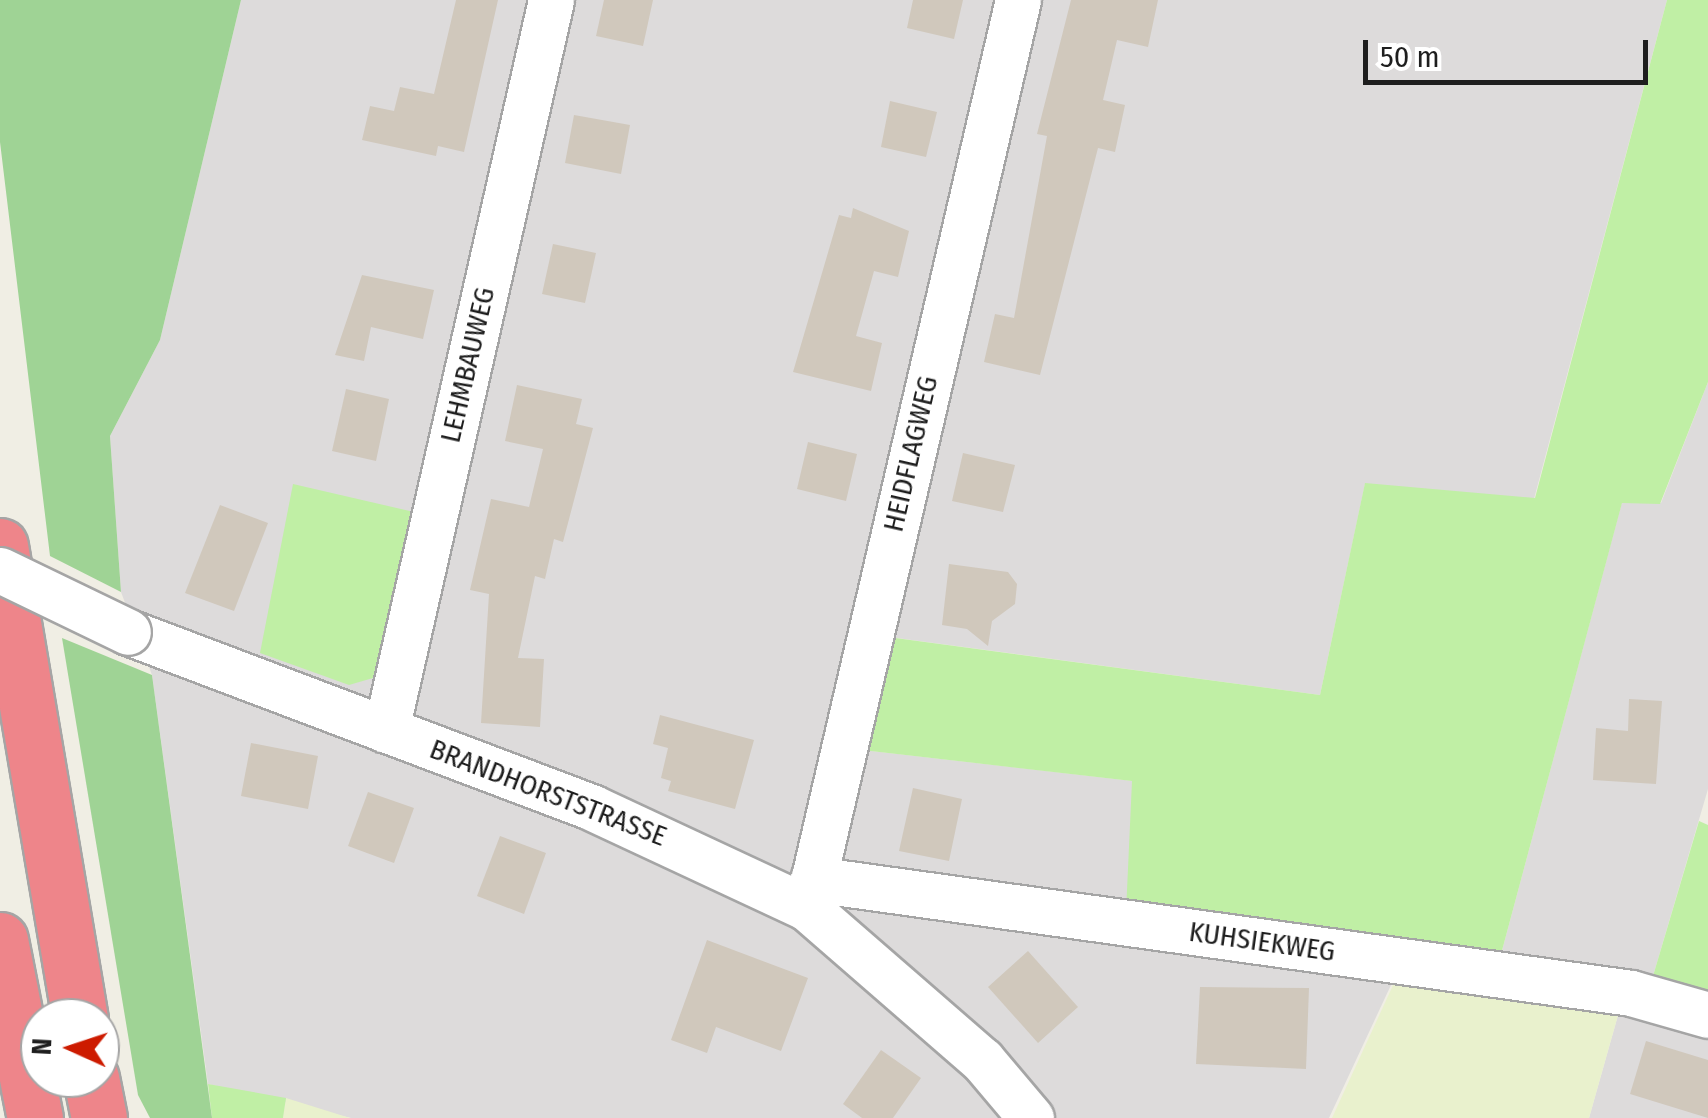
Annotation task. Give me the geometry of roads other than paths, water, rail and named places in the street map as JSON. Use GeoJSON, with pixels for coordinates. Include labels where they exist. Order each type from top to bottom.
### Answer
{"type":"FeatureCollection","features":[{"type":"Feature","properties":{"kind":"highway"},"geometry":{"type":"LineString","coordinates":[[0,546],[77,998]]}},
{"type":"Feature","properties":{"kind":"highway"},"geometry":{"type":"LineString","coordinates":[[0,940],[35,1118]]}},
{"type":"Feature","properties":{"kind":"street","name":"LEHMBAUWEG"},"geometry":{"type":"LineString","coordinates":[[386,730],[551,0]]}},
{"type":"Feature","properties":{"kind":"street","name":"HEIDFLAGWEG"},"geometry":{"type":"LineString","coordinates":[[810,894],[1018,0]]}},
{"type":"Feature","properties":{"kind":"street","name":"BRANDHORSTSTRASSE"},"geometry":{"type":"LineString","coordinates":[[0,570],[128,632],[810,894],[982,1060],[1031,1118]]}},
{"type":"Feature","properties":{"kind":"street","name":"KUHSIEKWEG"},"geometry":{"type":"LineString","coordinates":[[810,894],[1631,993],[1708,1015]]}}]}
